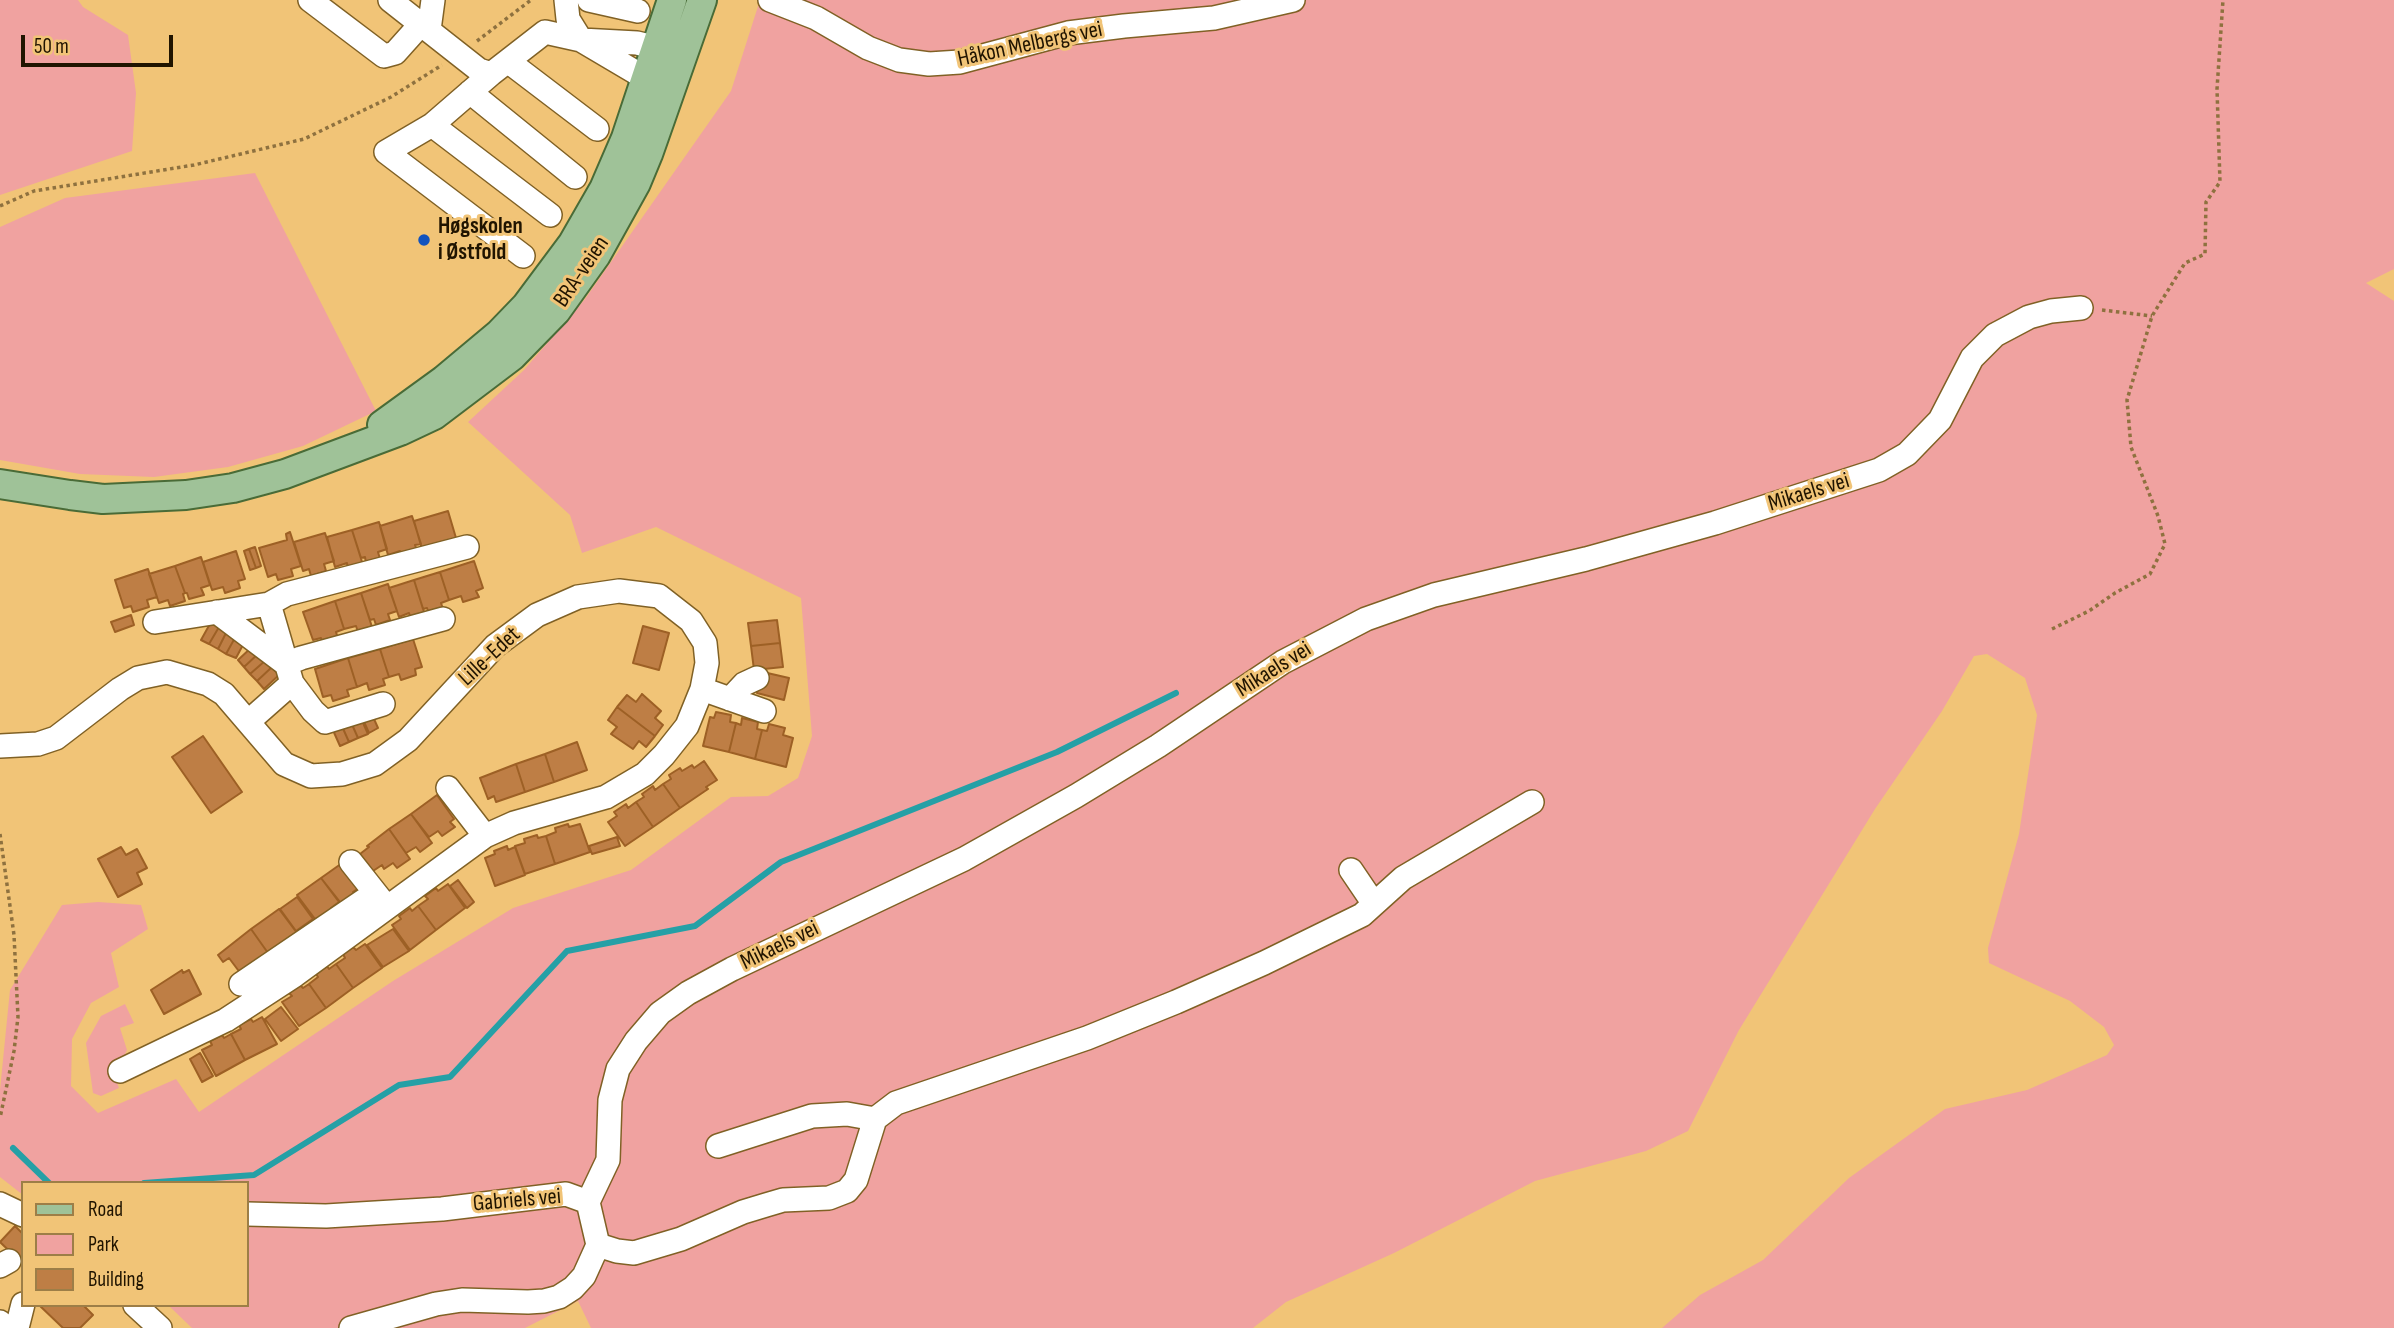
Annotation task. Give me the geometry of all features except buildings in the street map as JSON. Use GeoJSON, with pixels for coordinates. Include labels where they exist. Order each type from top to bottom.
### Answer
{"type":"FeatureCollection","features":[{"type":"Feature","properties":{"kind":"main road","name":"BRA-veien"},"geometry":{"type":"LineString","coordinates":[[350,448],[444,380],[499,334],[526,306],[573,243],[604,189],[626,138],[672,0]]}},
{"type":"Feature","properties":{"kind":"main road","name":"BRA-veien"},"geometry":{"type":"LineString","coordinates":[[0,484],[103,499],[186,495],[260,482],[317,463],[434,415],[512,356],[556,311],[596,255],[636,183],[660,123],[702,0]]}},
{"type":"Feature","properties":{"kind":"street"},"geometry":{"type":"LineString","coordinates":[[310,0],[384,56],[395,53],[425,27],[433,0]]}},
{"type":"Feature","properties":{"kind":"street"},"geometry":{"type":"LineString","coordinates":[[390,0],[479,70],[500,68],[597,130]]}},
{"type":"Feature","properties":{"kind":"street"},"geometry":{"type":"LineString","coordinates":[[589,0],[638,11]]}},
{"type":"Feature","properties":{"kind":"street"},"geometry":{"type":"LineString","coordinates":[[770,0],[816,18]]}},
{"type":"Feature","properties":{"kind":"street"},"geometry":{"type":"LineString","coordinates":[[797,0],[816,18]]}},
{"type":"Feature","properties":{"kind":"street","name":"Håkon Melbergs vei"},"geometry":{"type":"LineString","coordinates":[[816,18],[868,48],[899,60],[929,64],[960,62],[1068,33],[1214,19],[1293,0]]}},
{"type":"Feature","properties":{"kind":"street"},"geometry":{"type":"LineString","coordinates":[[523,256],[386,152],[432,125],[545,32],[581,40],[636,43],[657,48],[677,71],[647,79],[581,40],[568,19],[570,4]]}},
{"type":"Feature","properties":{"kind":"street"},"geometry":{"type":"LineString","coordinates":[[470,92],[575,177]]}},
{"type":"Feature","properties":{"kind":"street"},"geometry":{"type":"LineString","coordinates":[[432,125],[550,215]]}},
{"type":"Feature","properties":{"kind":"street","name":"Mikaels vei"},"geometry":{"type":"LineString","coordinates":[[588,1202],[608,1160],[610,1100],[618,1069],[636,1041],[660,1013],[688,993],[732,969],[964,859],[1158,746],[1283,662],[1366,619],[1434,595],[1586,559],[1715,523],[1879,470],[1907,454],[1940,420],[1972,358],[1995,335],[2029,317],[2050,311],[2081,308]]}},
{"type":"Feature","properties":{"kind":"street"},"geometry":{"type":"LineString","coordinates":[[155,622],[269,604],[286,594],[467,547]]}},
{"type":"Feature","properties":{"kind":"street","name":"Lille-Edet"},"geometry":{"type":"LineString","coordinates":[[0,746],[38,744],[56,738],[138,678],[167,672],[208,684],[223,694],[284,764],[311,776],[342,774],[375,764],[408,740],[495,646],[537,615],[578,597],[619,591],[659,596],[691,621],[705,643],[707,663],[702,689],[687,726],[671,748],[645,774],[606,797],[514,823],[485,836],[381,900],[319,944],[226,1020],[120,1071]]}},
{"type":"Feature","properties":{"kind":"street"},"geometry":{"type":"LineString","coordinates":[[269,604],[289,674]]}},
{"type":"Feature","properties":{"kind":"street"},"geometry":{"type":"LineString","coordinates":[[217,612],[289,674],[313,711],[325,722],[383,704]]}},
{"type":"Feature","properties":{"kind":"street"},"geometry":{"type":"LineString","coordinates":[[249,721],[301,658],[443,619]]}},
{"type":"Feature","properties":{"kind":"street"},"geometry":{"type":"LineString","coordinates":[[730,699],[744,684],[757,678]]}},
{"type":"Feature","properties":{"kind":"street"},"geometry":{"type":"LineString","coordinates":[[702,689],[764,711]]}},
{"type":"Feature","properties":{"kind":"street"},"geometry":{"type":"LineString","coordinates":[[448,788],[485,836]]}},
{"type":"Feature","properties":{"kind":"street"},"geometry":{"type":"LineString","coordinates":[[351,1328],[436,1304],[462,1300],[536,1302],[559,1297],[573,1288],[584,1276],[598,1245],[634,1253],[681,1239],[743,1212],[783,1200],[829,1198],[847,1191],[856,1180],[875,1119],[896,1103],[1024,1061],[1176,1002],[1264,963],[1351,921],[1403,878],[1532,802]]}},
{"type":"Feature","properties":{"kind":"street"},"geometry":{"type":"LineString","coordinates":[[351,862],[381,900]]}},
{"type":"Feature","properties":{"kind":"street"},"geometry":{"type":"LineString","coordinates":[[1351,870],[1374,904]]}},
{"type":"Feature","properties":{"kind":"street"},"geometry":{"type":"LineString","coordinates":[[241,984],[319,944]]}},
{"type":"Feature","properties":{"kind":"street"},"geometry":{"type":"LineString","coordinates":[[718,1146],[813,1116],[847,1114],[875,1119]]}},
{"type":"Feature","properties":{"kind":"street","name":"Gabriels vei"},"geometry":{"type":"LineString","coordinates":[[248,1214],[326,1216],[442,1209],[566,1194],[588,1202],[598,1245]]}},
{"type":"Feature","properties":{"kind":"street"},"geometry":{"type":"LineString","coordinates":[[0,1204],[21,1214]]}},
{"type":"Feature","properties":{"kind":"street"},"geometry":{"type":"LineString","coordinates":[[17,1328],[22,1307]]}},
{"type":"Feature","properties":{"kind":"street"},"geometry":{"type":"LineString","coordinates":[[137,1307],[160,1328]]}},
{"type":"Feature","properties":{"kind":"street"},"geometry":{"type":"LineString","coordinates":[[0,1322],[1,1328]]}},
{"type":"Feature","properties":{"kind":"path"},"geometry":{"type":"LineString","coordinates":[[0,206],[34,191],[194,165],[304,139],[391,97],[459,54],[531,0]]}},
{"type":"Feature","properties":{"kind":"path"},"geometry":{"type":"LineString","coordinates":[[2052,629],[2089,611],[2150,574],[2165,544],[2158,516],[2131,447],[2127,400],[2152,316],[2185,263],[2205,254],[2206,202],[2220,182],[2217,89],[2222,0]]}},
{"type":"Feature","properties":{"kind":"path"},"geometry":{"type":"LineString","coordinates":[[2081,308],[2152,316]]}},
{"type":"Feature","properties":{"kind":"path"},"geometry":{"type":"LineString","coordinates":[[0,834],[14,935],[18,1017],[0,1118]]}},
{"type":"Feature","properties":{"kind":"green space"},"geometry":{"type":"Polygon","coordinates":[[[0,0],[78,0],[83,7],[128,35],[136,93],[132,151],[0,195],[0,0]]]}},
{"type":"Feature","properties":{"kind":"green space"},"geometry":{"type":"Polygon","coordinates":[[[760,0],[2394,0],[2394,269],[2366,283],[2394,301],[2394,1328],[1662,1328],[1700,1295],[1763,1260],[1849,1178],[1945,1109],[2027,1090],[2107,1055],[2114,1045],[2104,1027],[2070,1001],[1989,963],[1988,948],[2019,834],[2037,715],[2025,678],[1987,654],[1974,656],[1942,711],[1875,809],[1739,1030],[1688,1131],[1646,1151],[1535,1181],[1394,1253],[1286,1302],[1253,1328],[591,1328],[578,1301],[525,1328],[192,1328],[170,1307],[248,1307],[248,1181],[21,1181],[21,1193],[0,1177],[0,1090],[10,990],[62,905],[98,902],[141,905],[148,929],[111,953],[119,987],[91,1003],[72,1039],[71,1086],[98,1113],[176,1079],[199,1112],[393,981],[513,908],[631,870],[731,797],[768,796],[798,778],[812,736],[801,598],[656,527],[582,553],[570,515],[468,422],[524,370],[585,299],[731,91],[760,0]]]}},
{"type":"Feature","properties":{"kind":"green space"},"geometry":{"type":"Polygon","coordinates":[[[255,173],[376,411],[303,446],[228,467],[154,477],[80,474],[0,460],[0,227],[65,198],[255,173]]]}},
{"type":"Feature","properties":{"kind":"green space"},"geometry":{"type":"Polygon","coordinates":[[[125,1004],[134,1023],[120,1028],[127,1050],[122,1061],[111,1067],[119,1088],[101,1096],[93,1093],[86,1043],[101,1016],[125,1004]]]}},
{"type":"Feature","properties":{"kind":"waterway"},"geometry":{"type":"LineString","coordinates":[[172,1181],[254,1175],[399,1085],[450,1077],[567,951],[695,926],[781,862],[1057,752],[1176,693]]}},
{"type":"Feature","properties":{"kind":"waterway"},"geometry":{"type":"LineString","coordinates":[[13,1148],[47,1181]]}},
{"type":"Feature","properties":{"kind":"place","name":"Høgskolen i Østfold"},"geometry":{"type":"Point","coordinates":[424,240]}}]}
